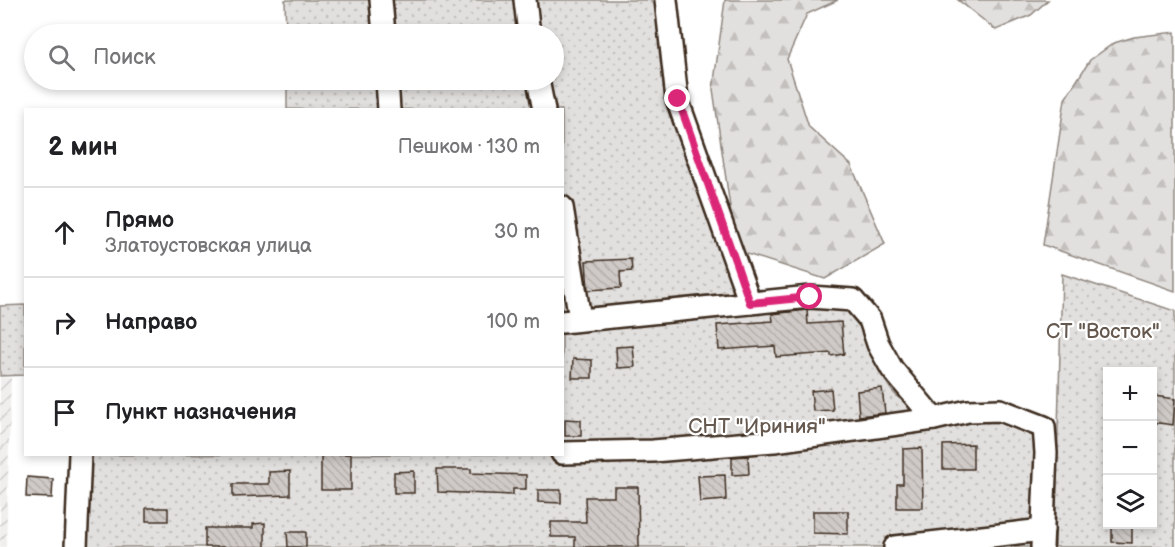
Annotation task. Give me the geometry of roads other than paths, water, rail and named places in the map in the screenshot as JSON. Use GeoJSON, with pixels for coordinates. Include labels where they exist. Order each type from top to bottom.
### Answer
{"type":"FeatureCollection","features":[{"type":"Feature","properties":{"kind":"street"},"geometry":{"type":"LineString","coordinates":[[381,0],[383,24]]}},
{"type":"Feature","properties":{"kind":"street"},"geometry":{"type":"LineString","coordinates":[[525,0],[528,24]]}},
{"type":"Feature","properties":{"kind":"street"},"geometry":{"type":"LineString","coordinates":[[666,0],[678,99],[750,303]]}},
{"type":"Feature","properties":{"kind":"street"},"geometry":{"type":"LineString","coordinates":[[388,90],[389,108]]}},
{"type":"Feature","properties":{"kind":"street"},"geometry":{"type":"LineString","coordinates":[[540,90],[544,108]]}},
{"type":"Feature","properties":{"kind":"street"},"geometry":{"type":"LineString","coordinates":[[564,232],[571,320],[810,297],[853,300],[870,320],[878,344],[892,369],[934,419]]}},
{"type":"Feature","properties":{"kind":"street"},"geometry":{"type":"LineString","coordinates":[[564,453],[653,451],[774,441],[934,419],[968,411],[1000,410],[1044,427],[1046,453],[1042,539],[895,547]]}},
{"type":"Feature","properties":{"kind":"street"},"geometry":{"type":"LineString","coordinates":[[76,547],[80,456]]}},
{"type":"Feature","properties":{"kind":"park label","name":"СТ \"Восток\""},"geometry":{"type":"Point","coordinates":[1103,331]}},
{"type":"Feature","properties":{"kind":"park label","name":"СНТ \"Ириния\""},"geometry":{"type":"Point","coordinates":[757,426]}}]}
